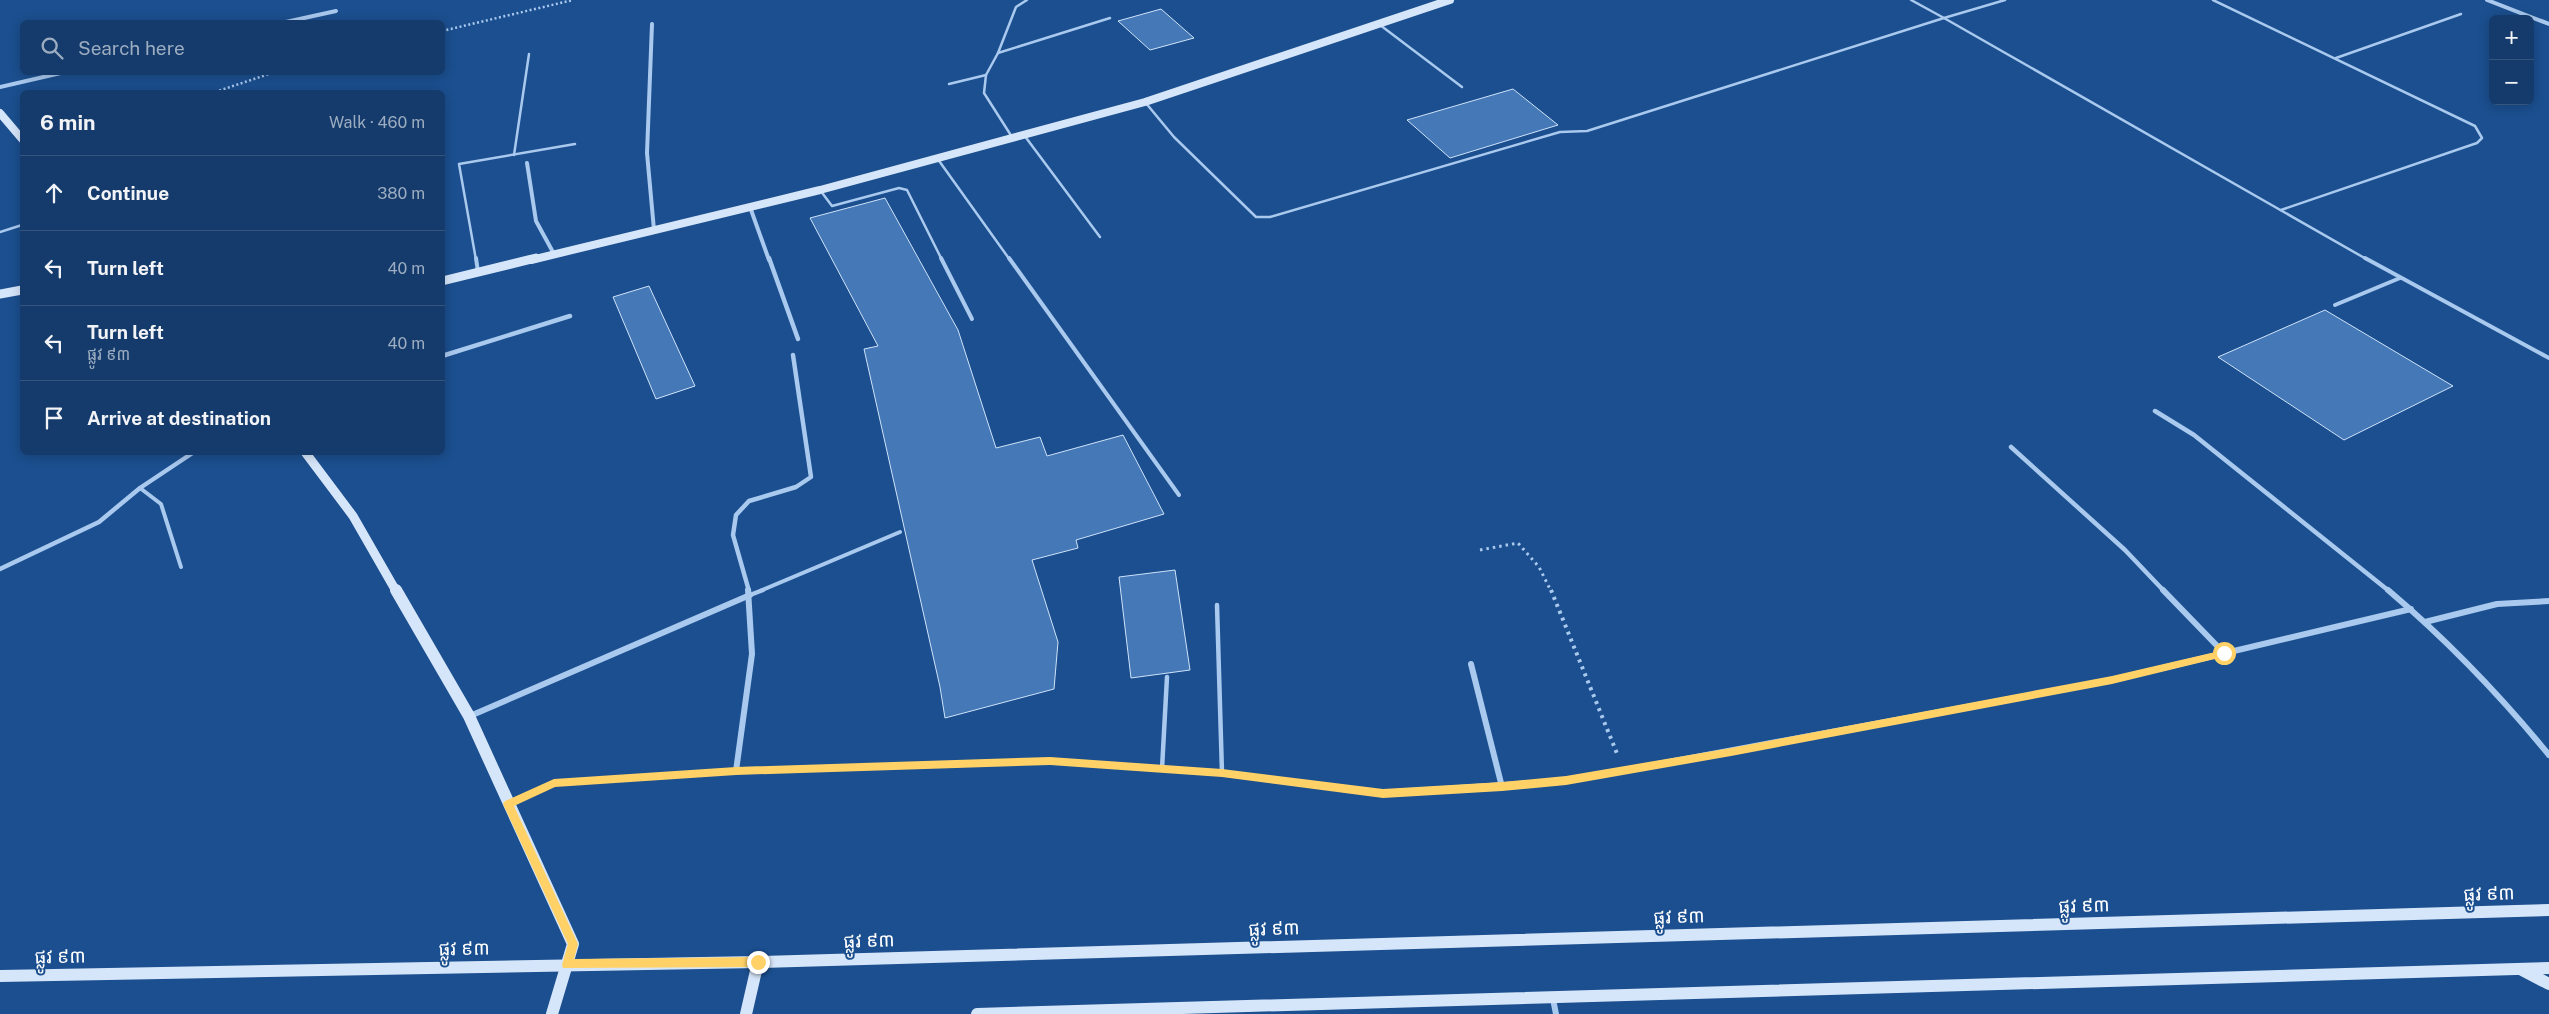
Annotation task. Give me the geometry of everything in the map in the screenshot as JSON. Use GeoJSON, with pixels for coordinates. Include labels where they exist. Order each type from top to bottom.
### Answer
{"type":"FeatureCollection","features":[{"type":"Feature","properties":{"kind":"street"},"geometry":{"type":"LineString","coordinates":[[445,280],[820,190],[1023,133],[1145,102],[1380,25],[1450,0]]}},
{"type":"Feature","properties":{"kind":"street"},"geometry":{"type":"LineString","coordinates":[[2490,0],[2549,24]]}},
{"type":"Feature","properties":{"kind":"street"},"geometry":{"type":"LineString","coordinates":[[295,20],[336,11]]}},
{"type":"Feature","properties":{"kind":"street"},"geometry":{"type":"LineString","coordinates":[[652,24],[646,122],[647,171],[654,230]]}},
{"type":"Feature","properties":{"kind":"street"},"geometry":{"type":"LineString","coordinates":[[0,87],[52,75]]}},
{"type":"Feature","properties":{"kind":"street"},"geometry":{"type":"LineString","coordinates":[[0,114],[20,137]]}},
{"type":"Feature","properties":{"kind":"street"},"geometry":{"type":"LineString","coordinates":[[527,163],[536,221],[554,254]]}},
{"type":"Feature","properties":{"kind":"street"},"geometry":{"type":"LineString","coordinates":[[750,207],[798,338]]}},
{"type":"Feature","properties":{"kind":"street"},"geometry":{"type":"LineString","coordinates":[[0,294],[20,290]]}},
{"type":"Feature","properties":{"kind":"street"},"geometry":{"type":"LineString","coordinates":[[445,355],[570,316]]}},
{"type":"Feature","properties":{"kind":"street"},"geometry":{"type":"LineString","coordinates":[[736,771],[752,654],[750,595],[733,535],[736,515],[749,501],[796,487],[811,477],[793,355]]}},
{"type":"Feature","properties":{"kind":"street"},"geometry":{"type":"LineString","coordinates":[[2155,411],[2209,446],[2353,559],[2411,609],[2506,703],[2549,755]]}},
{"type":"Feature","properties":{"kind":"street"},"geometry":{"type":"LineString","coordinates":[[2011,447],[2125,550],[2224,653]]}},
{"type":"Feature","properties":{"kind":"street"},"geometry":{"type":"LineString","coordinates":[[0,569],[99,522],[140,488],[178,460],[188,455]]}},
{"type":"Feature","properties":{"kind":"street"},"geometry":{"type":"LineString","coordinates":[[307,455],[353,516],[469,716],[573,944],[552,1014]]}},
{"type":"Feature","properties":{"kind":"street"},"geometry":{"type":"LineString","coordinates":[[469,716],[750,595]]}},
{"type":"Feature","properties":{"kind":"street"},"geometry":{"type":"LineString","coordinates":[[2425,622],[2497,604],[2549,601]]}},
{"type":"Feature","properties":{"kind":"street"},"geometry":{"type":"LineString","coordinates":[[508,804],[554,783],[736,771],[1050,761],[1222,773],[1383,794],[1566,781],[2112,680],[2411,609]]}},
{"type":"Feature","properties":{"kind":"street"},"geometry":{"type":"LineString","coordinates":[[1471,664],[1502,787]]}},
{"type":"Feature","properties":{"kind":"street","name":"ផ្លូវ ៩៣"},"geometry":{"type":"LineString","coordinates":[[0,976],[758,962],[2549,910]]}},
{"type":"Feature","properties":{"kind":"street"},"geometry":{"type":"LineString","coordinates":[[746,1014],[758,962]]}},
{"type":"Feature","properties":{"kind":"street"},"geometry":{"type":"LineString","coordinates":[[976,1014],[1553,999],[2549,968]]}},
{"type":"Feature","properties":{"kind":"street"},"geometry":{"type":"LineString","coordinates":[[2519,969],[2549,984]]}},
{"type":"Feature","properties":{"kind":"street"},"geometry":{"type":"LineString","coordinates":[[1553,999],[1556,1014]]}},
{"type":"Feature","properties":{"kind":"lane"},"geometry":{"type":"LineString","coordinates":[[1012,136],[984,93],[986,75],[998,53],[1016,7],[1027,0]]}},
{"type":"Feature","properties":{"kind":"lane"},"geometry":{"type":"LineString","coordinates":[[1911,0],[2400,278],[2549,358]]}},
{"type":"Feature","properties":{"kind":"lane"},"geometry":{"type":"LineString","coordinates":[[1145,102],[1174,137],[1250,208],[1256,217],[1270,217],[1560,132],[1587,132],[2005,0]]}},
{"type":"Feature","properties":{"kind":"lane"},"geometry":{"type":"LineString","coordinates":[[2213,0],[2475,126],[2482,133],[2482,138],[2477,142],[2281,210]]}},
{"type":"Feature","properties":{"kind":"lane"},"geometry":{"type":"LineString","coordinates":[[2336,58],[2461,14]]}},
{"type":"Feature","properties":{"kind":"lane"},"geometry":{"type":"LineString","coordinates":[[998,53],[1110,18]]}},
{"type":"Feature","properties":{"kind":"lane"},"geometry":{"type":"LineString","coordinates":[[1380,25],[1462,87]]}},
{"type":"Feature","properties":{"kind":"lane"},"geometry":{"type":"LineString","coordinates":[[514,155],[529,54]]}},
{"type":"Feature","properties":{"kind":"lane"},"geometry":{"type":"LineString","coordinates":[[948,84],[986,75]]}},
{"type":"Feature","properties":{"kind":"lane"},"geometry":{"type":"LineString","coordinates":[[1023,133],[1100,237]]}},
{"type":"Feature","properties":{"kind":"lane"},"geometry":{"type":"LineString","coordinates":[[478,272],[459,164],[575,144]]}},
{"type":"Feature","properties":{"kind":"lane"},"geometry":{"type":"LineString","coordinates":[[937,158],[1179,495]]}},
{"type":"Feature","properties":{"kind":"lane"},"geometry":{"type":"LineString","coordinates":[[820,190],[832,206],[899,188],[907,190],[972,319]]}},
{"type":"Feature","properties":{"kind":"lane"},"geometry":{"type":"LineString","coordinates":[[0,232],[20,226]]}},
{"type":"Feature","properties":{"kind":"lane"},"geometry":{"type":"LineString","coordinates":[[2335,305],[2400,278]]}},
{"type":"Feature","properties":{"kind":"lane"},"geometry":{"type":"LineString","coordinates":[[140,488],[160,504],[181,567]]}},
{"type":"Feature","properties":{"kind":"lane"},"geometry":{"type":"LineString","coordinates":[[750,595],[900,532]]}},
{"type":"Feature","properties":{"kind":"lane"},"geometry":{"type":"LineString","coordinates":[[1217,605],[1222,773]]}},
{"type":"Feature","properties":{"kind":"lane"},"geometry":{"type":"LineString","coordinates":[[1162,769],[1167,677]]}},
{"type":"Feature","properties":{"kind":"path"},"geometry":{"type":"LineString","coordinates":[[445,30],[572,0]]}},
{"type":"Feature","properties":{"kind":"path"},"geometry":{"type":"LineString","coordinates":[[221,90],[266,75]]}},
{"type":"Feature","properties":{"kind":"path"},"geometry":{"type":"LineString","coordinates":[[1480,550],[1518,543],[1539,567],[1550,588],[1624,770]]}},
{"type":"Feature","properties":{"kind":"building"},"geometry":{"type":"Polygon","coordinates":[[[1161,9],[1194,38],[1150,50],[1118,21],[1161,9]]]}},
{"type":"Feature","properties":{"kind":"building"},"geometry":{"type":"Polygon","coordinates":[[[1513,89],[1558,125],[1450,158],[1407,120],[1513,89]]]}},
{"type":"Feature","properties":{"kind":"building"},"geometry":{"type":"Polygon","coordinates":[[[885,198],[958,330],[996,448],[1040,437],[1047,456],[1123,435],[1164,514],[1076,540],[1078,548],[1032,560],[1058,642],[1054,689],[945,718],[940,687],[864,349],[878,346],[810,218],[885,198]]]}},
{"type":"Feature","properties":{"kind":"building"},"geometry":{"type":"Polygon","coordinates":[[[649,286],[695,386],[656,399],[613,297],[649,286]]]}},
{"type":"Feature","properties":{"kind":"building"},"geometry":{"type":"Polygon","coordinates":[[[2325,310],[2453,386],[2344,440],[2218,357],[2325,310]]]}},
{"type":"Feature","properties":{"kind":"building"},"geometry":{"type":"Polygon","coordinates":[[[1175,570],[1190,670],[1131,678],[1119,577],[1175,570]]]}},
{"type":"Feature","properties":{"kind":"route"},"geometry":{"type":"LineString","coordinates":[[758,962],[567,965],[573,944],[508,804],[554,783],[736,771],[1050,761],[1222,773],[1383,794],[1502,787],[1566,781],[1731,752],[2112,680],[2224,653]]}}]}
